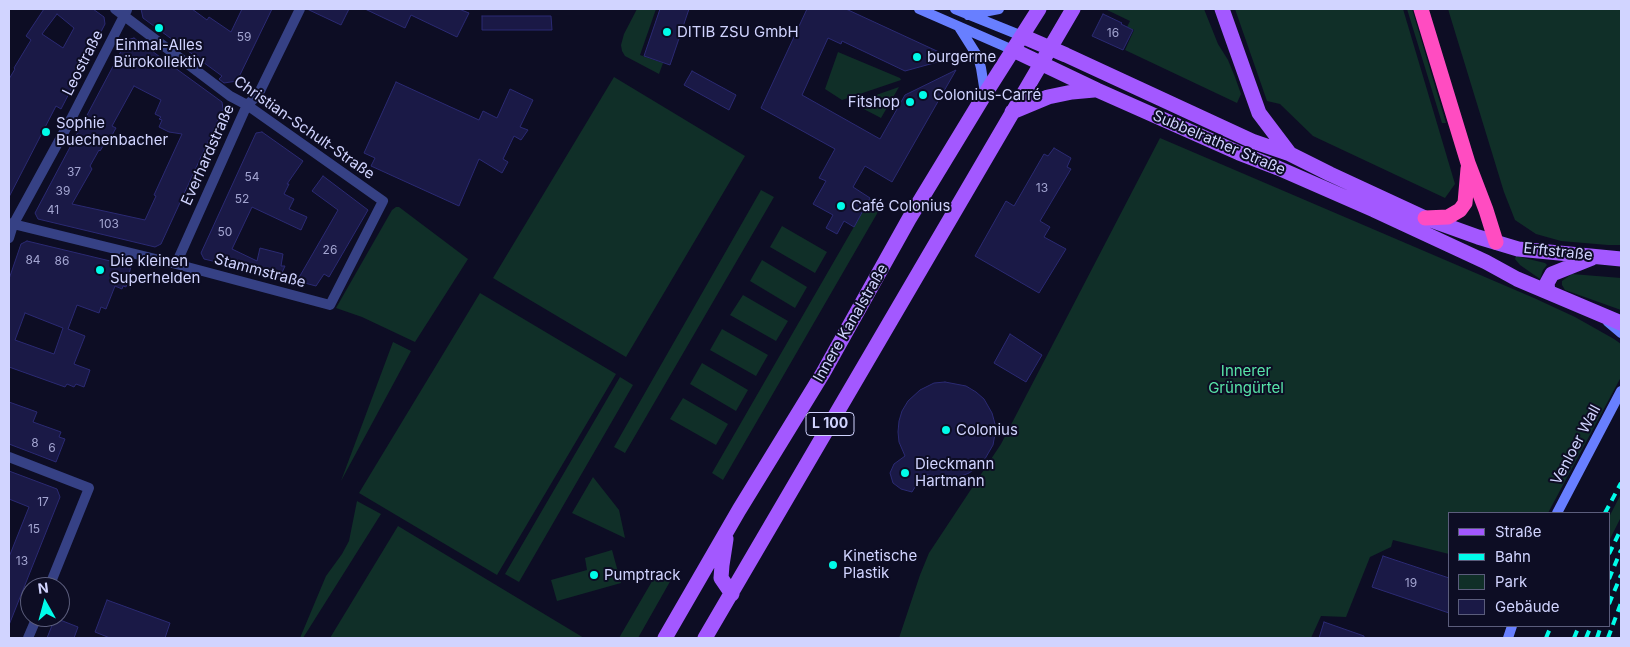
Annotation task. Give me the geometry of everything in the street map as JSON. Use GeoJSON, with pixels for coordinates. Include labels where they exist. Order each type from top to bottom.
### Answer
{"type":"FeatureCollection","features":[{"type":"Feature","properties":{"kind":"highway"},"geometry":{"type":"LineString","coordinates":[[1421,9],[1468,163],[1496,242]]}},
{"type":"Feature","properties":{"kind":"highway"},"geometry":{"type":"LineString","coordinates":[[1425,218],[1448,217],[1460,210],[1465,203],[1468,163]]}},
{"type":"Feature","properties":{"kind":"main road","name":"Subbelrather Straße"},"geometry":{"type":"LineString","coordinates":[[919,9],[1239,153],[1357,202],[1486,262],[1517,279]]}},
{"type":"Feature","properties":{"kind":"main road","name":"Subbelrather Straße"},"geometry":{"type":"LineString","coordinates":[[955,9],[1050,48],[1252,141],[1290,154],[1425,218],[1496,242]]}},
{"type":"Feature","properties":{"kind":"main road"},"geometry":{"type":"LineString","coordinates":[[968,15],[999,9]]}},
{"type":"Feature","properties":{"kind":"main road","name":"Innere Kanalstraße"},"geometry":{"type":"LineString","coordinates":[[665,638],[823,373],[910,219],[985,94],[1039,9]]}},
{"type":"Feature","properties":{"kind":"main road","name":"L 100"},"geometry":{"type":"LineString","coordinates":[[705,638],[1073,9]]}},
{"type":"Feature","properties":{"kind":"main road"},"geometry":{"type":"LineString","coordinates":[[1222,9],[1259,113],[1290,154]]}},
{"type":"Feature","properties":{"kind":"main road"},"geometry":{"type":"LineString","coordinates":[[958,26],[978,57],[984,79],[985,94]]}},
{"type":"Feature","properties":{"kind":"main road"},"geometry":{"type":"LineString","coordinates":[[1012,112],[1048,96],[1097,90]]}},
{"type":"Feature","properties":{"kind":"main road"},"geometry":{"type":"LineString","coordinates":[[1496,242],[1517,279]]}},
{"type":"Feature","properties":{"kind":"main road","name":"Erftstraße"},"geometry":{"type":"LineString","coordinates":[[1496,242],[1518,249],[1621,259]]}},
{"type":"Feature","properties":{"kind":"main road"},"geometry":{"type":"LineString","coordinates":[[1548,292],[1547,283],[1552,274],[1595,256]]}},
{"type":"Feature","properties":{"kind":"main road","name":"Erftstraße"},"geometry":{"type":"LineString","coordinates":[[1517,279],[1621,323]]}},
{"type":"Feature","properties":{"kind":"main road"},"geometry":{"type":"LineString","coordinates":[[1598,313],[1621,333]]}},
{"type":"Feature","properties":{"kind":"main road","name":"Venloer Wall"},"geometry":{"type":"LineString","coordinates":[[1558,512],[1621,391]]}},
{"type":"Feature","properties":{"kind":"main road"},"geometry":{"type":"LineString","coordinates":[[728,530],[722,565],[722,578],[732,594]]}},
{"type":"Feature","properties":{"kind":"street","name":"Everhardstraße"},"geometry":{"type":"LineString","coordinates":[[176,264],[247,106],[258,95],[300,9]]}},
{"type":"Feature","properties":{"kind":"street","name":"Christian-Schult-Straße"},"geometry":{"type":"LineString","coordinates":[[122,11],[230,96],[383,202],[330,305]]}},
{"type":"Feature","properties":{"kind":"street","name":"Leostraße"},"geometry":{"type":"LineString","coordinates":[[9,238],[11,224],[71,119],[122,11]]}},
{"type":"Feature","properties":{"kind":"street","name":"Stammstraße"},"geometry":{"type":"LineString","coordinates":[[11,224],[176,264],[330,305]]}},
{"type":"Feature","properties":{"kind":"street"},"geometry":{"type":"LineString","coordinates":[[9,457],[89,488],[53,577]]}},
{"type":"Feature","properties":{"kind":"green space"},"geometry":{"type":"Polygon","coordinates":[[[637,9],[656,9],[640,55],[663,63],[659,74],[625,56],[622,51],[621,45],[624,34],[637,9]]]}},
{"type":"Feature","properties":{"kind":"green space"},"geometry":{"type":"Polygon","coordinates":[[[1105,9],[1204,9],[1218,44],[1228,60],[1241,94],[1237,103],[1125,50],[1134,30],[1127,27],[1130,21],[1105,9]]]}},
{"type":"Feature","properties":{"kind":"green space"},"geometry":{"type":"Polygon","coordinates":[[[1235,9],[1403,9],[1455,184],[1445,198],[1313,136],[1280,104],[1267,101],[1235,9]]]}},
{"type":"Feature","properties":{"kind":"green space"},"geometry":{"type":"Polygon","coordinates":[[[1407,9],[1412,9],[1446,123],[1442,123],[1407,9]]]}},
{"type":"Feature","properties":{"kind":"green space"},"geometry":{"type":"Polygon","coordinates":[[[1448,9],[1621,9],[1621,245],[1561,241],[1536,234],[1515,220],[1504,192],[1448,9]]]}},
{"type":"Feature","properties":{"kind":"green space"},"geometry":{"type":"Polygon","coordinates":[[[838,52],[901,80],[842,100],[825,89],[838,52]]]}},
{"type":"Feature","properties":{"kind":"green space"},"geometry":{"type":"Polygon","coordinates":[[[614,77],[745,156],[626,357],[493,278],[614,77]]]}},
{"type":"Feature","properties":{"kind":"green space"},"geometry":{"type":"Polygon","coordinates":[[[899,87],[881,118],[856,105],[859,101],[899,87]]]}},
{"type":"Feature","properties":{"kind":"green space","name":"Innerer Grüngürtel"},"geometry":{"type":"Polygon","coordinates":[[[1160,138],[1534,298],[1575,317],[1621,344],[1621,377],[1549,512],[1448,512],[1448,554],[1393,540],[1391,547],[1370,557],[1346,617],[1321,616],[1311,638],[899,638],[929,553],[1001,444],[1160,138]]]}},
{"type":"Feature","properties":{"kind":"green space"},"geometry":{"type":"Polygon","coordinates":[[[761,190],[774,197],[625,453],[614,447],[761,190]]]}},
{"type":"Feature","properties":{"kind":"green space"},"geometry":{"type":"Polygon","coordinates":[[[870,199],[882,205],[723,480],[712,473],[870,199]]]}},
{"type":"Feature","properties":{"kind":"green space"},"geometry":{"type":"Polygon","coordinates":[[[399,207],[468,259],[415,342],[362,317],[336,308],[392,210],[399,207]]]}},
{"type":"Feature","properties":{"kind":"green space"},"geometry":{"type":"Polygon","coordinates":[[[782,226],[827,252],[815,273],[770,247],[782,226]]]}},
{"type":"Feature","properties":{"kind":"green space"},"geometry":{"type":"Polygon","coordinates":[[[1516,256],[1545,263],[1547,265],[1540,279],[1520,265],[1515,259],[1516,256]]]}},
{"type":"Feature","properties":{"kind":"green space"},"geometry":{"type":"Polygon","coordinates":[[[762,260],[807,287],[795,308],[750,281],[762,260]]]}},
{"type":"Feature","properties":{"kind":"green space"},"geometry":{"type":"Polygon","coordinates":[[[1572,274],[1621,278],[1621,310],[1565,290],[1562,281],[1572,274]]]}},
{"type":"Feature","properties":{"kind":"green space"},"geometry":{"type":"Polygon","coordinates":[[[480,293],[616,374],[497,575],[359,493],[480,293]]]}},
{"type":"Feature","properties":{"kind":"green space"},"geometry":{"type":"Polygon","coordinates":[[[743,295],[788,321],[776,341],[730,315],[743,295]]]}},
{"type":"Feature","properties":{"kind":"green space"},"geometry":{"type":"Polygon","coordinates":[[[722,329],[768,355],[756,376],[710,350],[722,329]]]}},
{"type":"Feature","properties":{"kind":"green space"},"geometry":{"type":"Polygon","coordinates":[[[393,342],[411,351],[341,481],[393,342]]]}},
{"type":"Feature","properties":{"kind":"green space"},"geometry":{"type":"Polygon","coordinates":[[[702,363],[748,390],[736,411],[690,384],[702,363]]]}},
{"type":"Feature","properties":{"kind":"green space"},"geometry":{"type":"Polygon","coordinates":[[[620,377],[633,385],[519,582],[505,574],[620,377]]]}},
{"type":"Feature","properties":{"kind":"green space"},"geometry":{"type":"Polygon","coordinates":[[[683,398],[728,424],[716,445],[670,419],[683,398]]]}},
{"type":"Feature","properties":{"kind":"green space"},"geometry":{"type":"Polygon","coordinates":[[[593,477],[619,510],[625,538],[572,513],[593,477]]]}},
{"type":"Feature","properties":{"kind":"green space"},"geometry":{"type":"Polygon","coordinates":[[[1621,494],[1621,517],[1610,539],[1610,515],[1621,494]]]}},
{"type":"Feature","properties":{"kind":"green space"},"geometry":{"type":"Polygon","coordinates":[[[357,501],[381,514],[303,638],[300,638],[326,576],[349,541],[357,501]]]}},
{"type":"Feature","properties":{"kind":"green space"},"geometry":{"type":"Polygon","coordinates":[[[398,526],[584,638],[330,638],[398,526]]]}},
{"type":"Feature","properties":{"kind":"green space","name":"Pumptrack"},"geometry":{"type":"Polygon","coordinates":[[[612,550],[621,583],[557,601],[551,580],[587,570],[585,558],[612,550]]]}},
{"type":"Feature","properties":{"kind":"green space"},"geometry":{"type":"Polygon","coordinates":[[[658,571],[672,578],[638,638],[619,638],[658,571]]]}},
{"type":"Feature","properties":{"kind":"building"},"geometry":{"type":"Polygon","coordinates":[[[44,9],[93,9],[104,17],[105,24],[61,109],[56,106],[9,197],[9,79],[31,40],[26,36],[44,9]],[[57,14],[42,34],[63,48],[74,28],[57,14]]]}},
{"type":"Feature","properties":{"kind":"building"},"geometry":{"type":"Polygon","coordinates":[[[141,9],[192,9],[207,20],[209,17],[231,32],[242,9],[272,9],[237,81],[224,83],[219,79],[222,76],[143,18],[141,9]]]}},
{"type":"Feature","properties":{"kind":"building"},"geometry":{"type":"Polygon","coordinates":[[[307,9],[349,9],[341,25],[307,9]]]}},
{"type":"Feature","properties":{"kind":"building"},"geometry":{"type":"Polygon","coordinates":[[[365,9],[459,9],[469,13],[457,37],[411,15],[405,28],[365,9]]]}},
{"type":"Feature","properties":{"kind":"building","name":"DITIB ZSU GmbH"},"geometry":{"type":"Polygon","coordinates":[[[660,9],[689,9],[670,65],[644,56],[660,9]]]}},
{"type":"Feature","properties":{"kind":"building","name":"Colonius-Carré"},"geometry":{"type":"Polygon","coordinates":[[[807,9],[846,9],[952,58],[905,71],[842,41],[841,44],[828,38],[802,95],[880,139],[905,95],[956,70],[892,182],[865,166],[853,187],[870,198],[854,227],[844,221],[837,234],[826,228],[833,215],[813,204],[826,181],[819,178],[835,149],[761,108],[807,9]]]}},
{"type":"Feature","properties":{"kind":"building"},"geometry":{"type":"Polygon","coordinates":[[[1103,14],[1133,30],[1123,50],[1092,36],[1103,14]]]}},
{"type":"Feature","properties":{"kind":"building"},"geometry":{"type":"Polygon","coordinates":[[[482,16],[551,16],[552,30],[482,30],[482,16]]]}},
{"type":"Feature","properties":{"kind":"building"},"geometry":{"type":"Polygon","coordinates":[[[134,38],[222,102],[223,109],[161,244],[155,247],[38,219],[35,213],[127,40],[134,38]],[[134,86],[112,126],[116,128],[107,144],[105,143],[99,150],[90,166],[92,169],[72,204],[145,220],[156,196],[154,195],[182,134],[169,132],[159,127],[162,120],[159,119],[161,117],[155,114],[161,100],[134,86]]]}},
{"type":"Feature","properties":{"kind":"building"},"geometry":{"type":"Polygon","coordinates":[[[692,71],[736,95],[729,110],[684,85],[692,71]]]}},
{"type":"Feature","properties":{"kind":"building"},"geometry":{"type":"Polygon","coordinates":[[[396,82],[479,120],[483,111],[497,118],[510,89],[533,100],[520,127],[528,130],[521,140],[514,136],[503,159],[508,162],[502,173],[479,159],[459,206],[371,166],[375,158],[364,153],[396,82]]]}},
{"type":"Feature","properties":{"kind":"building"},"geometry":{"type":"Polygon","coordinates":[[[262,132],[303,161],[287,184],[289,184],[284,194],[294,199],[289,209],[307,217],[301,230],[252,207],[232,249],[257,261],[260,248],[283,254],[281,266],[285,266],[280,277],[204,259],[201,253],[256,133],[262,132]]]}},
{"type":"Feature","properties":{"kind":"building"},"geometry":{"type":"Polygon","coordinates":[[[1054,148],[1071,158],[1067,167],[1071,169],[1040,221],[1050,227],[1044,237],[1066,249],[1039,293],[975,256],[1006,201],[1014,206],[1044,154],[1048,156],[1054,148]]]}},
{"type":"Feature","properties":{"kind":"building"},"geometry":{"type":"Polygon","coordinates":[[[323,176],[368,210],[329,277],[324,274],[316,286],[297,281],[338,210],[312,191],[323,176]]]}},
{"type":"Feature","properties":{"kind":"building"},"geometry":{"type":"Polygon","coordinates":[[[27,241],[131,266],[126,287],[123,286],[122,289],[115,286],[106,309],[101,307],[99,313],[77,305],[68,329],[85,336],[74,364],[90,370],[84,387],[76,384],[74,387],[67,384],[65,387],[9,367],[9,279],[21,244],[27,241]],[[25,313],[15,340],[54,354],[63,328],[25,313]]]}},
{"type":"Feature","properties":{"kind":"building"},"geometry":{"type":"Polygon","coordinates":[[[1010,334],[1042,355],[1026,382],[994,363],[1010,334]]]}},
{"type":"Feature","properties":{"kind":"building"},"geometry":{"type":"Polygon","coordinates":[[[945,382],[966,386],[984,399],[992,413],[995,424],[993,445],[982,464],[969,473],[948,479],[923,474],[912,492],[901,489],[893,483],[890,473],[894,464],[905,456],[899,442],[898,432],[902,411],[908,401],[920,390],[934,383],[945,382]]]}},
{"type":"Feature","properties":{"kind":"building"},"geometry":{"type":"Polygon","coordinates":[[[9,402],[37,412],[33,422],[61,432],[59,437],[65,439],[56,462],[9,444],[9,402]]]}},
{"type":"Feature","properties":{"kind":"building"},"geometry":{"type":"Polygon","coordinates":[[[9,471],[57,489],[60,497],[28,577],[20,577],[20,597],[9,625],[9,557],[29,507],[9,499],[9,471]]]}},
{"type":"Feature","properties":{"kind":"building"},"geometry":{"type":"Polygon","coordinates":[[[1383,556],[1448,578],[1448,613],[1372,587],[1383,556]]]}},
{"type":"Feature","properties":{"kind":"building"},"geometry":{"type":"Polygon","coordinates":[[[107,600],[170,623],[165,638],[110,638],[95,632],[107,600]]]}},
{"type":"Feature","properties":{"kind":"building"},"geometry":{"type":"Polygon","coordinates":[[[1324,622],[1364,636],[1364,638],[1319,638],[1324,622]]]}},
{"type":"Feature","properties":{"kind":"building"},"geometry":{"type":"Polygon","coordinates":[[[70,624],[78,627],[74,638],[47,638],[51,627],[70,627],[70,624]]]}},
{"type":"Feature","properties":{"kind":"railway"},"geometry":{"type":"LineString","coordinates":[[1606,512],[1621,483]]}},
{"type":"Feature","properties":{"kind":"railway"},"geometry":{"type":"LineString","coordinates":[[1610,552],[1621,529]]}},
{"type":"Feature","properties":{"kind":"railway"},"geometry":{"type":"LineString","coordinates":[[1610,577],[1621,550]]}},
{"type":"Feature","properties":{"kind":"railway"},"geometry":{"type":"LineString","coordinates":[[1610,602],[1621,575]]}},
{"type":"Feature","properties":{"kind":"railway"},"geometry":{"type":"LineString","coordinates":[[1608,638],[1621,603]]}},
{"type":"Feature","properties":{"kind":"railway"},"geometry":{"type":"LineString","coordinates":[[1546,638],[1551,627]]}},
{"type":"Feature","properties":{"kind":"railway"},"geometry":{"type":"LineString","coordinates":[[1574,638],[1579,627]]}},
{"type":"Feature","properties":{"kind":"railway"},"geometry":{"type":"LineString","coordinates":[[1586,638],[1591,627]]}},
{"type":"Feature","properties":{"kind":"railway"},"geometry":{"type":"LineString","coordinates":[[1597,638],[1601,627]]}},
{"type":"Feature","properties":{"kind":"place","name":"Einmal-Alles Bürokollektiv"},"geometry":{"type":"Point","coordinates":[159,28]}},
{"type":"Feature","properties":{"kind":"place","name":"DITIB ZSU GmbH"},"geometry":{"type":"Point","coordinates":[667,32]}},
{"type":"Feature","properties":{"kind":"place","name":"burgerme"},"geometry":{"type":"Point","coordinates":[917,57]}},
{"type":"Feature","properties":{"kind":"place","name":"Colonius-Carré"},"geometry":{"type":"Point","coordinates":[923,95]}},
{"type":"Feature","properties":{"kind":"place","name":"Fitshop"},"geometry":{"type":"Point","coordinates":[910,102]}},
{"type":"Feature","properties":{"kind":"place","name":"Sophie Buechenbacher"},"geometry":{"type":"Point","coordinates":[46,132]}},
{"type":"Feature","properties":{"kind":"place","name":"Café Colonius"},"geometry":{"type":"Point","coordinates":[841,206]}},
{"type":"Feature","properties":{"kind":"place","name":"Die kleinen Superhelden"},"geometry":{"type":"Point","coordinates":[100,270]}},
{"type":"Feature","properties":{"kind":"place","name":"Colonius"},"geometry":{"type":"Point","coordinates":[946,430]}},
{"type":"Feature","properties":{"kind":"place","name":"Dieckmann Hartmann"},"geometry":{"type":"Point","coordinates":[905,473]}},
{"type":"Feature","properties":{"kind":"place","name":"Kinetische Plastik"},"geometry":{"type":"Point","coordinates":[833,565]}},
{"type":"Feature","properties":{"kind":"place","name":"Pumptrack"},"geometry":{"type":"Point","coordinates":[594,575]}}]}
